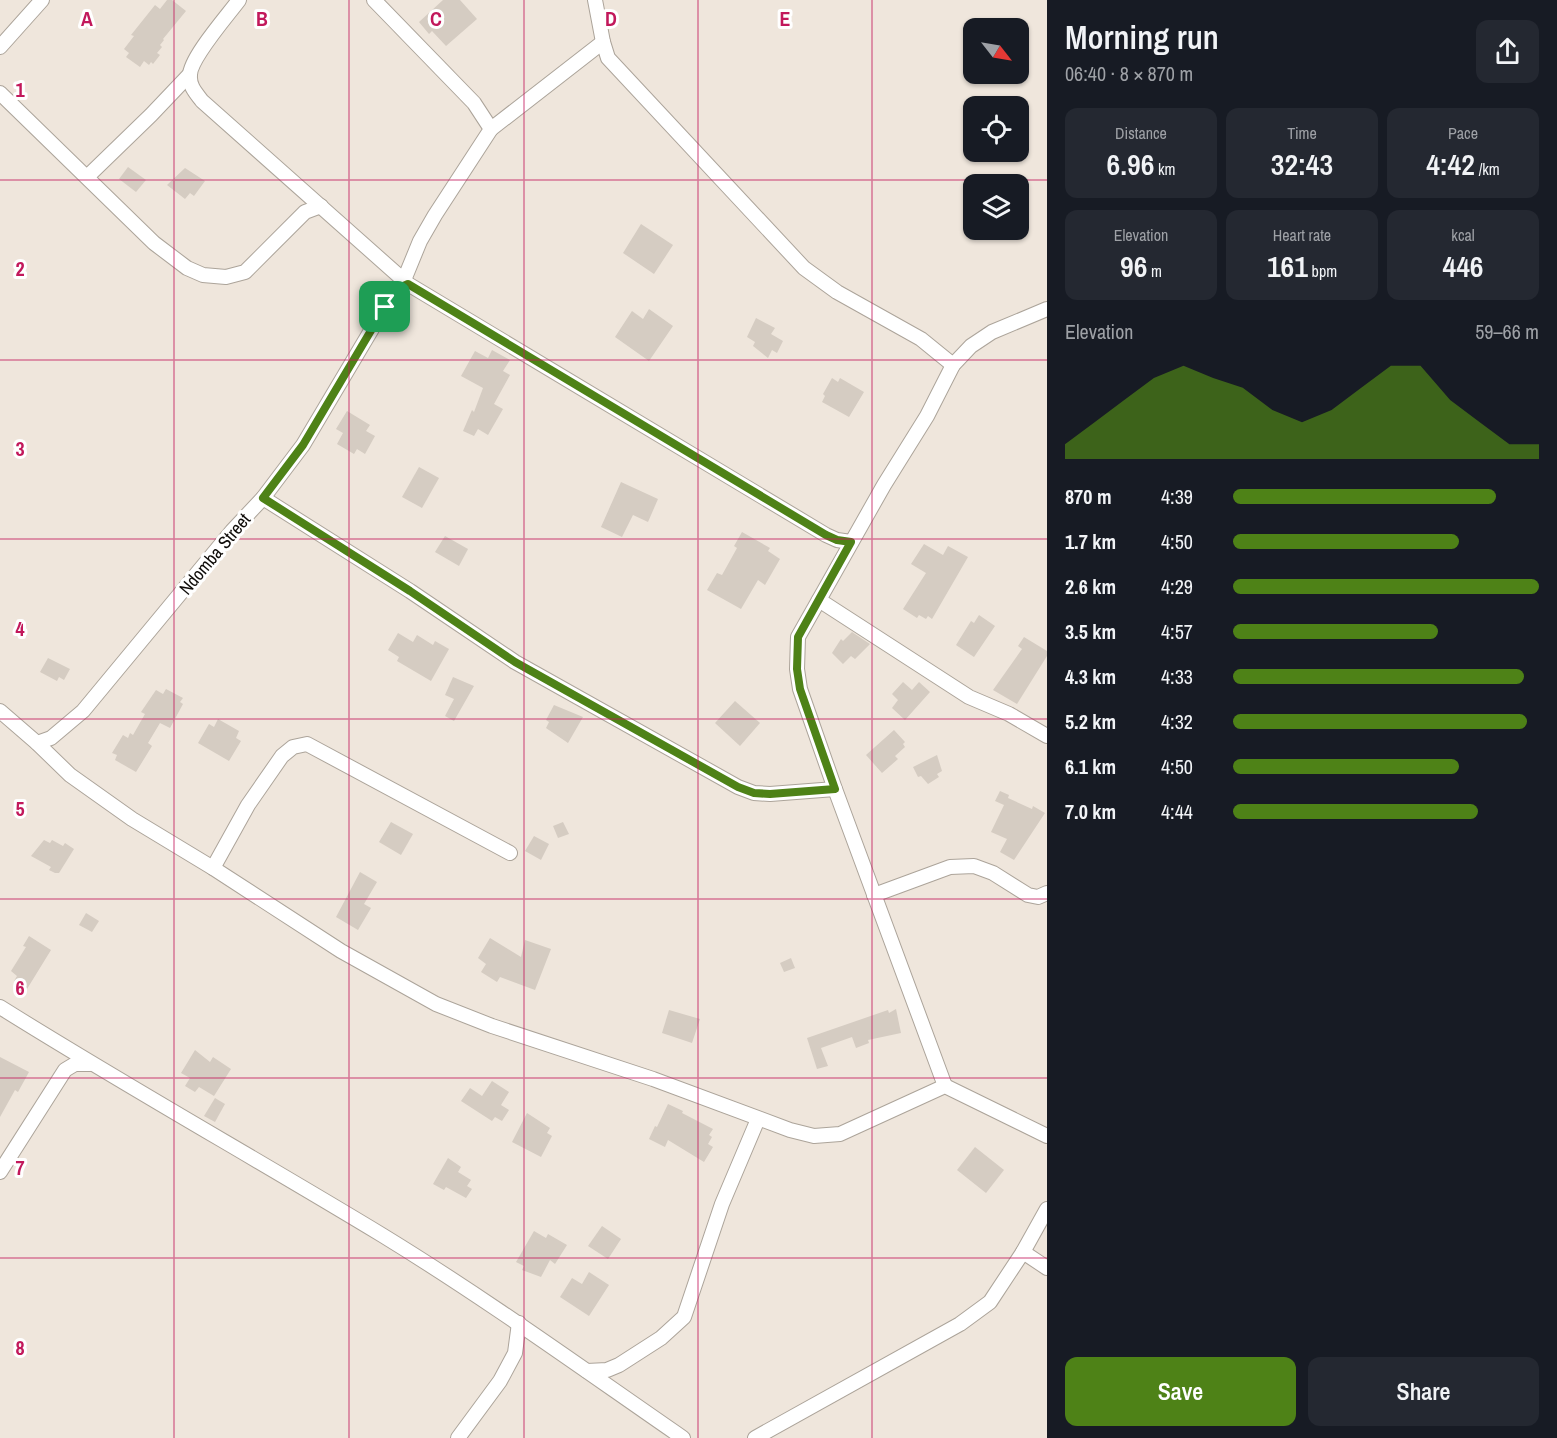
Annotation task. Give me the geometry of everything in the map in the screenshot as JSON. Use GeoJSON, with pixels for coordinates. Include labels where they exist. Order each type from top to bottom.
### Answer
{"type":"FeatureCollection","features":[{"type":"Feature","properties":{"kind":"street"},"geometry":{"type":"LineString","coordinates":[[0,47],[42,0]]}},
{"type":"Feature","properties":{"kind":"street"},"geometry":{"type":"LineString","coordinates":[[87,177],[190,74],[197,56],[239,0]]}},
{"type":"Feature","properties":{"kind":"street"},"geometry":{"type":"LineString","coordinates":[[374,0],[474,103],[491,129]]}},
{"type":"Feature","properties":{"kind":"street"},"geometry":{"type":"LineString","coordinates":[[595,0],[603,42],[609,58],[804,268],[837,292],[921,339],[953,365]]}},
{"type":"Feature","properties":{"kind":"street"},"geometry":{"type":"LineString","coordinates":[[406,282],[420,241],[491,129],[603,42]]}},
{"type":"Feature","properties":{"kind":"street"},"geometry":{"type":"LineString","coordinates":[[190,74],[192,87],[202,100],[406,282],[826,535],[837,540],[851,542]]}},
{"type":"Feature","properties":{"kind":"street"},"geometry":{"type":"LineString","coordinates":[[0,93],[154,243],[187,268],[203,275],[226,277],[245,272],[305,212],[321,206]]}},
{"type":"Feature","properties":{"kind":"street","name":"Ndomba Street"},"geometry":{"type":"LineString","coordinates":[[37,743],[51,738],[83,711],[232,531],[263,498],[303,445],[385,307],[406,282]]}},
{"type":"Feature","properties":{"kind":"street"},"geometry":{"type":"LineString","coordinates":[[1047,309],[992,332],[971,346],[953,365],[927,416],[884,485],[798,637],[797,669],[800,689],[835,789],[945,1086],[1047,1136]]}},
{"type":"Feature","properties":{"kind":"street"},"geometry":{"type":"LineString","coordinates":[[263,498],[410,591],[515,662],[738,787],[754,793],[770,794],[835,789]]}},
{"type":"Feature","properties":{"kind":"street"},"geometry":{"type":"LineString","coordinates":[[819,600],[969,697],[1009,714],[1047,736]]}},
{"type":"Feature","properties":{"kind":"street"},"geometry":{"type":"LineString","coordinates":[[0,711],[70,775],[132,819],[213,868],[341,951],[436,1004],[492,1026],[653,1079],[758,1119],[814,1136],[840,1134],[945,1086]]}},
{"type":"Feature","properties":{"kind":"street"},"geometry":{"type":"LineString","coordinates":[[213,868],[248,805],[282,756],[293,747],[307,744],[510,853]]}},
{"type":"Feature","properties":{"kind":"street"},"geometry":{"type":"LineString","coordinates":[[874,895],[950,867],[974,866],[993,873],[1028,895],[1038,897],[1047,892]]}},
{"type":"Feature","properties":{"kind":"street"},"geometry":{"type":"LineString","coordinates":[[0,1007],[63,1047],[383,1236],[519,1323],[682,1438]]}},
{"type":"Feature","properties":{"kind":"street"},"geometry":{"type":"LineString","coordinates":[[63,1047],[65,1070]]}},
{"type":"Feature","properties":{"kind":"street"},"geometry":{"type":"LineString","coordinates":[[0,1172],[65,1070],[75,1064],[92,1064]]}},
{"type":"Feature","properties":{"kind":"street"},"geometry":{"type":"LineString","coordinates":[[586,1371],[607,1370],[619,1365],[661,1338],[684,1317],[722,1204],[758,1119]]}},
{"type":"Feature","properties":{"kind":"street"},"geometry":{"type":"LineString","coordinates":[[760,1437],[960,1324],[990,1302],[1023,1252],[1047,1209]]}},
{"type":"Feature","properties":{"kind":"street"},"geometry":{"type":"LineString","coordinates":[[1023,1252],[1047,1268]]}},
{"type":"Feature","properties":{"kind":"street"},"geometry":{"type":"LineString","coordinates":[[458,1438],[500,1381],[515,1353],[519,1323]]}},
{"type":"Feature","properties":{"kind":"building"},"geometry":{"type":"Polygon","coordinates":[[[167,0],[172,0],[186,11],[163,39],[160,45],[162,47],[157,53],[160,55],[153,64],[151,62],[149,65],[144,61],[140,67],[126,57],[129,53],[124,49],[134,36],[131,35],[155,5],[160,9],[167,0]]]}},
{"type":"Feature","properties":{"kind":"building"},"geometry":{"type":"Polygon","coordinates":[[[443,0],[460,0],[477,19],[446,46],[432,31],[429,34],[419,22],[443,0]]]}},
{"type":"Feature","properties":{"kind":"building"},"geometry":{"type":"Polygon","coordinates":[[[128,167],[146,180],[136,192],[119,179],[128,167]]]}},
{"type":"Feature","properties":{"kind":"building"},"geometry":{"type":"Polygon","coordinates":[[[185,168],[205,181],[194,196],[190,193],[185,199],[167,185],[185,168]]]}},
{"type":"Feature","properties":{"kind":"building"},"geometry":{"type":"Polygon","coordinates":[[[641,224],[673,245],[654,274],[623,253],[641,224]]]}},
{"type":"Feature","properties":{"kind":"building"},"geometry":{"type":"Polygon","coordinates":[[[649,309],[673,326],[649,361],[615,337],[632,311],[643,319],[649,309]]]}},
{"type":"Feature","properties":{"kind":"building"},"geometry":{"type":"Polygon","coordinates":[[[756,318],[775,328],[771,334],[783,341],[777,353],[772,350],[768,358],[753,346],[755,342],[747,337],[756,318]]]}},
{"type":"Feature","properties":{"kind":"building"},"geometry":{"type":"Polygon","coordinates":[[[492,350],[510,360],[503,371],[510,375],[494,404],[503,409],[488,435],[478,429],[474,436],[463,431],[472,410],[474,412],[483,388],[461,376],[475,351],[488,358],[492,350]]]}},
{"type":"Feature","properties":{"kind":"building"},"geometry":{"type":"Polygon","coordinates":[[[832,378],[838,382],[840,378],[864,392],[849,417],[822,402],[825,396],[823,394],[832,378]]]}},
{"type":"Feature","properties":{"kind":"building"},"geometry":{"type":"Polygon","coordinates":[[[347,411],[370,425],[366,431],[375,436],[365,454],[357,449],[354,454],[337,444],[343,433],[336,429],[347,411]]]}},
{"type":"Feature","properties":{"kind":"building"},"geometry":{"type":"Polygon","coordinates":[[[419,467],[439,478],[422,508],[402,497],[419,467]]]}},
{"type":"Feature","properties":{"kind":"building"},"geometry":{"type":"Polygon","coordinates":[[[621,482],[658,499],[648,522],[633,515],[622,537],[601,527],[621,482]]]}},
{"type":"Feature","properties":{"kind":"building"},"geometry":{"type":"Polygon","coordinates":[[[742,532],[770,548],[768,551],[780,559],[765,585],[758,580],[741,609],[707,590],[717,573],[722,575],[737,548],[734,546],[742,532]]]}},
{"type":"Feature","properties":{"kind":"building"},"geometry":{"type":"Polygon","coordinates":[[[445,536],[468,549],[459,566],[435,552],[445,536]]]}},
{"type":"Feature","properties":{"kind":"building"},"geometry":{"type":"Polygon","coordinates":[[[924,544],[943,555],[948,546],[968,557],[932,619],[919,615],[917,618],[903,609],[926,573],[911,564],[924,544]]]}},
{"type":"Feature","properties":{"kind":"building"},"geometry":{"type":"Polygon","coordinates":[[[979,615],[995,626],[974,657],[956,645],[971,621],[974,623],[979,615]]]}},
{"type":"Feature","properties":{"kind":"building"},"geometry":{"type":"Polygon","coordinates":[[[852,632],[870,644],[855,659],[851,656],[843,664],[832,653],[841,639],[843,641],[852,632]]]}},
{"type":"Feature","properties":{"kind":"building"},"geometry":{"type":"Polygon","coordinates":[[[398,633],[413,642],[417,635],[433,645],[435,641],[449,649],[431,681],[397,661],[399,657],[388,650],[398,633]]]}},
{"type":"Feature","properties":{"kind":"building"},"geometry":{"type":"Polygon","coordinates":[[[1024,637],[1047,651],[1047,656],[1017,704],[993,690],[1022,649],[1018,646],[1024,637]]]}},
{"type":"Feature","properties":{"kind":"building"},"geometry":{"type":"Polygon","coordinates":[[[48,658],[70,669],[64,680],[59,677],[57,681],[40,672],[48,658]]]}},
{"type":"Feature","properties":{"kind":"building"},"geometry":{"type":"Polygon","coordinates":[[[453,677],[474,686],[454,721],[445,716],[454,699],[445,695],[453,677]]]}},
{"type":"Feature","properties":{"kind":"building"},"geometry":{"type":"Polygon","coordinates":[[[903,682],[912,690],[919,682],[930,692],[905,720],[892,708],[898,700],[892,694],[903,682]]]}},
{"type":"Feature","properties":{"kind":"building"},"geometry":{"type":"Polygon","coordinates":[[[166,689],[183,698],[180,702],[183,704],[170,728],[160,723],[148,743],[152,746],[136,772],[115,760],[117,755],[112,753],[123,735],[128,738],[130,733],[133,735],[145,714],[141,712],[156,690],[163,694],[166,689]]]}},
{"type":"Feature","properties":{"kind":"building"},"geometry":{"type":"Polygon","coordinates":[[[735,701],[760,723],[740,746],[715,723],[735,701]]]}},
{"type":"Feature","properties":{"kind":"building"},"geometry":{"type":"Polygon","coordinates":[[[554,705],[583,717],[568,743],[546,728],[549,722],[546,720],[554,705]]]}},
{"type":"Feature","properties":{"kind":"building"},"geometry":{"type":"Polygon","coordinates":[[[218,719],[239,731],[236,738],[241,741],[229,761],[198,743],[209,724],[214,727],[218,719]]]}},
{"type":"Feature","properties":{"kind":"building"},"geometry":{"type":"Polygon","coordinates":[[[894,730],[905,742],[903,744],[905,747],[895,756],[898,759],[882,773],[866,755],[894,730]]]}},
{"type":"Feature","properties":{"kind":"building"},"geometry":{"type":"Polygon","coordinates":[[[937,755],[942,771],[937,774],[939,777],[928,784],[921,776],[918,777],[913,767],[937,755]]]}},
{"type":"Feature","properties":{"kind":"building"},"geometry":{"type":"Polygon","coordinates":[[[1000,791],[1009,795],[1008,798],[1032,809],[1033,806],[1045,813],[1014,860],[1000,852],[1007,839],[991,832],[1004,805],[995,801],[1000,791]]]}},
{"type":"Feature","properties":{"kind":"building"},"geometry":{"type":"Polygon","coordinates":[[[391,822],[413,834],[401,855],[379,842],[391,822]]]}},
{"type":"Feature","properties":{"kind":"building"},"geometry":{"type":"Polygon","coordinates":[[[563,822],[569,834],[558,838],[553,826],[563,822]]]}},
{"type":"Feature","properties":{"kind":"building"},"geometry":{"type":"Polygon","coordinates":[[[534,836],[549,844],[541,860],[525,851],[534,836]]]}},
{"type":"Feature","properties":{"kind":"building"},"geometry":{"type":"Polygon","coordinates":[[[44,840],[50,843],[52,840],[63,846],[65,843],[74,849],[59,873],[49,870],[51,867],[31,856],[44,840]]]}},
{"type":"Feature","properties":{"kind":"building"},"geometry":{"type":"Polygon","coordinates":[[[360,872],[377,882],[364,904],[371,908],[358,930],[336,917],[360,872]]]}},
{"type":"Feature","properties":{"kind":"building"},"geometry":{"type":"Polygon","coordinates":[[[86,913],[99,921],[92,932],[79,925],[86,913]]]}},
{"type":"Feature","properties":{"kind":"building"},"geometry":{"type":"Polygon","coordinates":[[[29,936],[51,950],[27,989],[14,981],[17,976],[11,971],[26,947],[23,946],[29,936]]]}},
{"type":"Feature","properties":{"kind":"building"},"geometry":{"type":"Polygon","coordinates":[[[490,938],[521,957],[525,940],[551,949],[535,990],[500,977],[497,982],[481,972],[486,964],[478,958],[490,938]]]}},
{"type":"Feature","properties":{"kind":"building"},"geometry":{"type":"Polygon","coordinates":[[[791,958],[795,968],[784,972],[780,963],[791,958]]]}},
{"type":"Feature","properties":{"kind":"building"},"geometry":{"type":"Polygon","coordinates":[[[896,1009],[901,1033],[868,1040],[869,1043],[856,1048],[852,1037],[821,1048],[828,1066],[817,1069],[807,1038],[896,1009]]]}},
{"type":"Feature","properties":{"kind":"building"},"geometry":{"type":"Polygon","coordinates":[[[669,1010],[700,1019],[692,1043],[662,1033],[669,1010]]]}},
{"type":"Feature","properties":{"kind":"building"},"geometry":{"type":"Polygon","coordinates":[[[195,1050],[210,1062],[213,1057],[231,1069],[214,1096],[199,1087],[195,1092],[185,1086],[190,1078],[181,1073],[195,1050]]]}},
{"type":"Feature","properties":{"kind":"building"},"geometry":{"type":"Polygon","coordinates":[[[0,1057],[29,1072],[18,1092],[15,1090],[0,1117],[0,1057]]]}},
{"type":"Feature","properties":{"kind":"building"},"geometry":{"type":"Polygon","coordinates":[[[492,1081],[509,1092],[501,1105],[509,1110],[502,1121],[495,1117],[492,1121],[461,1101],[470,1088],[482,1096],[492,1081]]]}},
{"type":"Feature","properties":{"kind":"building"},"geometry":{"type":"Polygon","coordinates":[[[215,1098],[225,1104],[215,1122],[204,1116],[215,1098]]]}},
{"type":"Feature","properties":{"kind":"building"},"geometry":{"type":"Polygon","coordinates":[[[668,1104],[713,1129],[709,1135],[712,1137],[708,1144],[713,1147],[704,1162],[668,1140],[665,1147],[649,1139],[668,1104]]]}},
{"type":"Feature","properties":{"kind":"building"},"geometry":{"type":"Polygon","coordinates":[[[527,1113],[550,1128],[547,1133],[552,1136],[541,1157],[512,1142],[527,1113]]]}},
{"type":"Feature","properties":{"kind":"building"},"geometry":{"type":"Polygon","coordinates":[[[975,1147],[1004,1170],[986,1193],[957,1170],[975,1147]]]}},
{"type":"Feature","properties":{"kind":"building"},"geometry":{"type":"Polygon","coordinates":[[[448,1158],[461,1167],[458,1172],[471,1180],[467,1186],[472,1189],[466,1198],[446,1187],[444,1190],[433,1184],[448,1158]]]}},
{"type":"Feature","properties":{"kind":"building"},"geometry":{"type":"Polygon","coordinates":[[[602,1226],[621,1239],[608,1259],[588,1246],[602,1226]]]}},
{"type":"Feature","properties":{"kind":"building"},"geometry":{"type":"Polygon","coordinates":[[[534,1231],[546,1238],[548,1234],[567,1245],[555,1264],[550,1260],[541,1277],[522,1270],[524,1266],[516,1262],[534,1231]]]}},
{"type":"Feature","properties":{"kind":"building"},"geometry":{"type":"Polygon","coordinates":[[[589,1272],[609,1285],[589,1316],[560,1297],[572,1278],[582,1284],[589,1272]]]}},
{"type":"Feature","properties":{"kind":"route"},"geometry":{"type":"LineString","coordinates":[[408,284],[826,535],[837,540],[851,542],[798,637],[797,669],[800,689],[835,789],[770,794],[754,793],[738,787],[515,662],[410,591],[263,498],[303,445],[385,307],[399,288],[408,284]]}}]}
